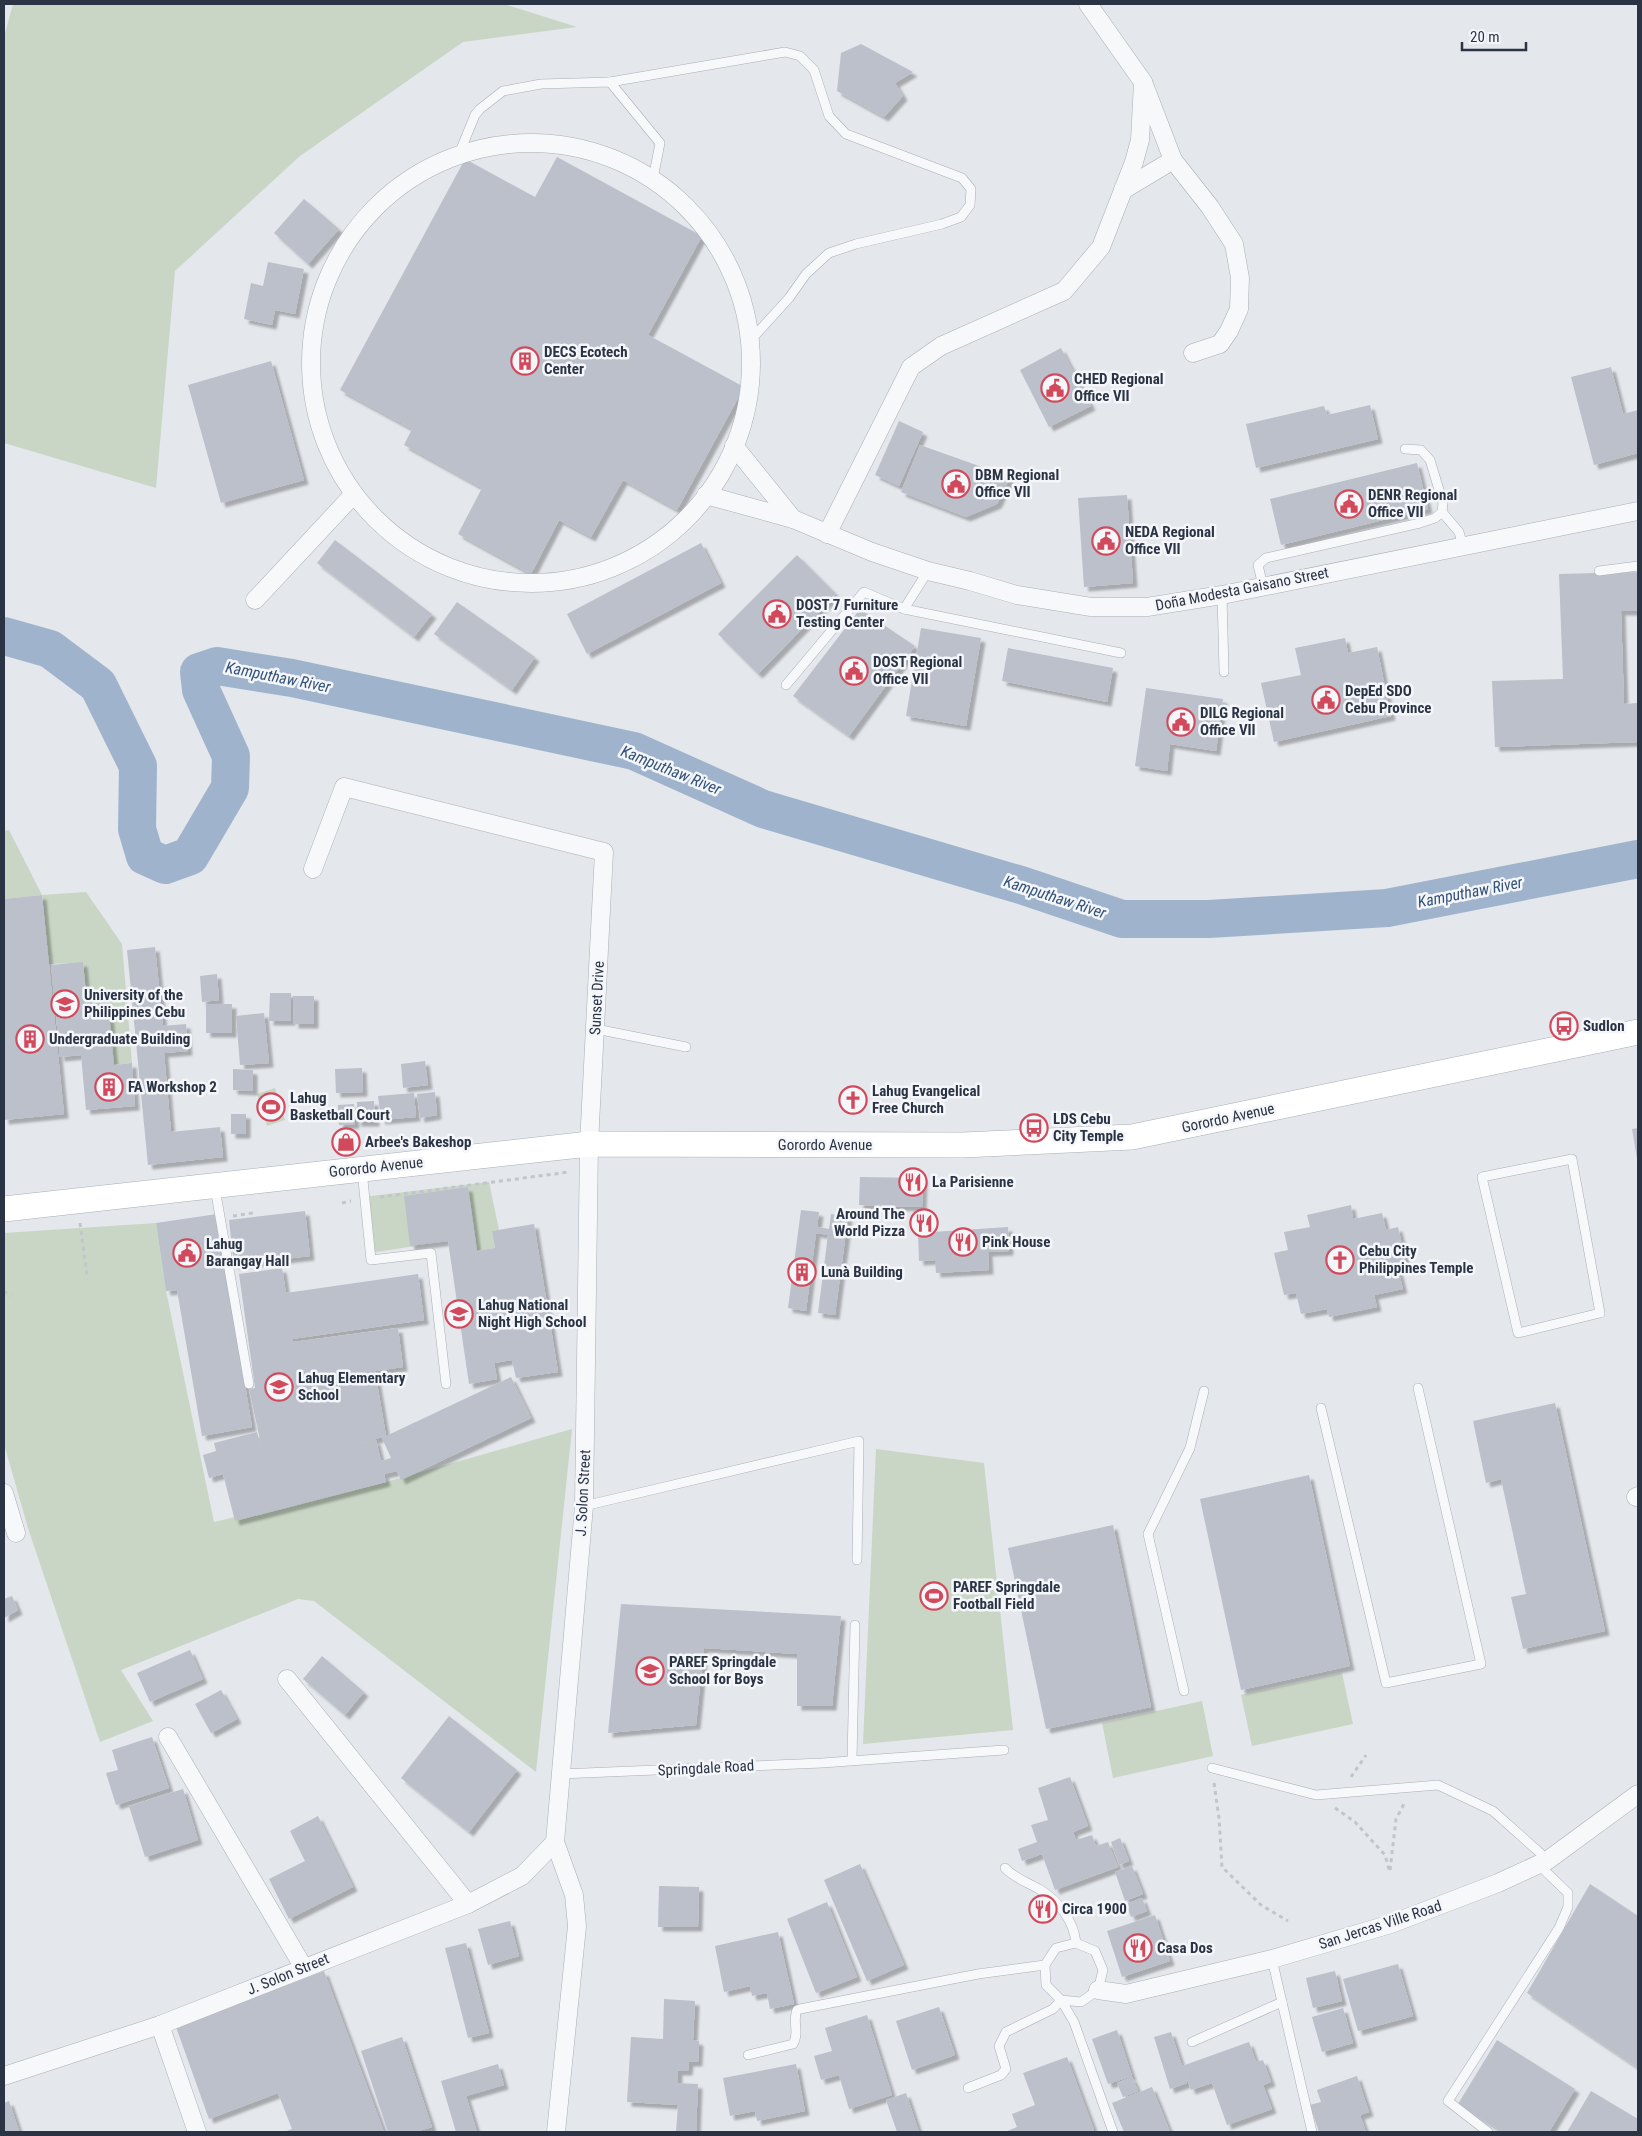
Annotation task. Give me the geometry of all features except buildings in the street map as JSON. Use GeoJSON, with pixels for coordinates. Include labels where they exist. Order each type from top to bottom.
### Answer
{"type":"FeatureCollection","features":[{"type":"Feature","properties":{"kind":"main road","name":"Gorordo Avenue"},"geometry":{"type":"LineString","coordinates":[[4,1209],[589,1144],[963,1144],[1132,1137],[1638,1032]]}},
{"type":"Feature","properties":{"kind":"street"},"geometry":{"type":"LineString","coordinates":[[1088,4],[1143,82],[1173,160],[1210,207],[1234,244],[1240,278],[1239,309],[1229,331],[1220,344],[1193,353]]}},
{"type":"Feature","properties":{"kind":"street"},"geometry":{"type":"LineString","coordinates":[[827,534],[911,367],[941,346],[1064,291],[1101,247],[1134,162],[1140,140],[1143,82]]}},
{"type":"Feature","properties":{"kind":"street"},"geometry":{"type":"LineString","coordinates":[[537,142],[563,144],[589,150],[614,159],[653,179],[681,202],[715,242],[728,265],[738,290],[745,316],[749,342],[748,395],[734,446],[721,472],[689,516],[669,534],[625,562],[575,579],[522,584],[470,576],[445,567],[421,555],[379,523],[354,494],[333,459],[316,409],[311,356],[314,329],[319,303],[328,278],[340,254],[371,212],[390,193],[435,164],[459,154],[484,147],[510,143],[537,142]]}},
{"type":"Feature","properties":{"kind":"street"},"geometry":{"type":"LineString","coordinates":[[1123,190],[1173,160]]}},
{"type":"Feature","properties":{"kind":"street","name":"Doña Modesta Gaisano Street"},"geometry":{"type":"LineString","coordinates":[[734,446],[793,519]]}},
{"type":"Feature","properties":{"kind":"street"},"geometry":{"type":"LineString","coordinates":[[255,600],[354,494]]}},
{"type":"Feature","properties":{"kind":"street","name":"Doña Modesta Gaisano Street"},"geometry":{"type":"LineString","coordinates":[[706,495],[793,519],[872,552],[928,571],[1017,595],[1092,608],[1147,607],[1222,595],[1638,511]]}},
{"type":"Feature","properties":{"kind":"street","name":"Sunset Drive"},"geometry":{"type":"LineString","coordinates":[[313,869],[344,787],[604,852],[589,1144]]}},
{"type":"Feature","properties":{"kind":"street","name":"J. Solon Street"},"geometry":{"type":"LineString","coordinates":[[556,2132],[577,1926],[574,1895],[555,1842],[584,1506],[589,1144]]}},
{"type":"Feature","properties":{"kind":"street"},"geometry":{"type":"LineString","coordinates":[[4,1493],[16,1533]]}},
{"type":"Feature","properties":{"kind":"street"},"geometry":{"type":"LineString","coordinates":[[287,1679],[468,1904]]}},
{"type":"Feature","properties":{"kind":"street"},"geometry":{"type":"LineString","coordinates":[[168,1737],[304,1968]]}},
{"type":"Feature","properties":{"kind":"street","name":"San Jercas Ville Road"},"geometry":{"type":"LineString","coordinates":[[1098,1990],[1126,1994],[1272,1959],[1391,1924],[1498,1883],[1544,1863],[1638,1794]]}},
{"type":"Feature","properties":{"kind":"street","name":"J. Solon Street"},"geometry":{"type":"LineString","coordinates":[[4,2076],[160,2025],[468,1904],[522,1876],[555,1842]]}},
{"type":"Feature","properties":{"kind":"street"},"geometry":{"type":"LineString","coordinates":[[160,2025],[197,2132]]}},
{"type":"Feature","properties":{"kind":"lane"},"geometry":{"type":"LineString","coordinates":[[459,154],[475,116],[480,109],[503,91],[541,84],[610,82],[786,52],[800,56],[814,70],[829,116],[846,134],[962,178],[971,189],[970,205],[960,217],[942,224],[856,244],[829,253],[806,274],[789,298],[749,342]]}},
{"type":"Feature","properties":{"kind":"lane"},"geometry":{"type":"LineString","coordinates":[[610,82],[660,143],[653,179]]}},
{"type":"Feature","properties":{"kind":"lane"},"geometry":{"type":"LineString","coordinates":[[1263,586],[1258,565],[1266,558],[1420,523],[1435,518],[1442,512],[1443,503],[1430,460],[1421,450],[1405,449]]}},
{"type":"Feature","properties":{"kind":"lane"},"geometry":{"type":"LineString","coordinates":[[1442,512],[1458,532],[1463,546]]}},
{"type":"Feature","properties":{"kind":"lane"},"geometry":{"type":"LineString","coordinates":[[1599,571],[1638,566]]}},
{"type":"Feature","properties":{"kind":"lane"},"geometry":{"type":"LineString","coordinates":[[904,609],[928,571]]}},
{"type":"Feature","properties":{"kind":"lane"},"geometry":{"type":"LineString","coordinates":[[786,686],[864,592],[904,609],[1122,653]]}},
{"type":"Feature","properties":{"kind":"lane"},"geometry":{"type":"LineString","coordinates":[[1222,595],[1224,672]]}},
{"type":"Feature","properties":{"kind":"lane"},"geometry":{"type":"LineString","coordinates":[[596,1029],[686,1047]]}},
{"type":"Feature","properties":{"kind":"lane"},"geometry":{"type":"LineString","coordinates":[[1572,1159],[1600,1313],[1518,1333],[1482,1177],[1572,1159]]}},
{"type":"Feature","properties":{"kind":"lane"},"geometry":{"type":"LineString","coordinates":[[362,1169],[371,1260],[431,1253],[446,1384]]}},
{"type":"Feature","properties":{"kind":"lane"},"geometry":{"type":"LineString","coordinates":[[215,1185],[250,1384]]}},
{"type":"Feature","properties":{"kind":"lane"},"geometry":{"type":"LineString","coordinates":[[1321,1408],[1386,1683],[1481,1664],[1418,1388]]}},
{"type":"Feature","properties":{"kind":"lane"},"geometry":{"type":"LineString","coordinates":[[1184,1690],[1148,1534],[1190,1448],[1204,1391]]}},
{"type":"Feature","properties":{"kind":"lane"},"geometry":{"type":"LineString","coordinates":[[584,1506],[859,1441],[857,1560]]}},
{"type":"Feature","properties":{"kind":"lane"},"geometry":{"type":"LineString","coordinates":[[852,1760],[855,1625]]}},
{"type":"Feature","properties":{"kind":"lane","name":"Springdale Road"},"geometry":{"type":"LineString","coordinates":[[560,1774],[852,1760],[1004,1750]]}},
{"type":"Feature","properties":{"kind":"lane"},"geometry":{"type":"LineString","coordinates":[[1212,1768],[1316,1795],[1438,1785],[1493,1811],[1544,1863],[1568,1893],[1568,1907],[1559,1928],[1448,2101],[1485,2131]]}},
{"type":"Feature","properties":{"kind":"lane"},"geometry":{"type":"LineString","coordinates":[[1005,1868],[1010,1874],[1041,1890],[1058,1903],[1075,1930],[1076,1943]]}},
{"type":"Feature","properties":{"kind":"lane"},"geometry":{"type":"LineString","coordinates":[[1061,2000],[1081,2002],[1098,1990],[1104,1970],[1094,1951],[1076,1943],[1056,1948],[1045,1965],[1046,1986],[1061,2000],[1074,2022],[1113,2132]]}},
{"type":"Feature","properties":{"kind":"lane"},"geometry":{"type":"LineString","coordinates":[[1272,1959],[1312,2132]]}},
{"type":"Feature","properties":{"kind":"lane"},"geometry":{"type":"LineString","coordinates":[[748,2055],[794,2044],[797,2038],[795,2016],[797,2010],[800,2009],[978,1974],[1045,1965]]}},
{"type":"Feature","properties":{"kind":"lane"},"geometry":{"type":"LineString","coordinates":[[968,2088],[1001,2075],[1006,2069],[999,2046],[1006,2032],[1053,2009],[1061,2000]]}},
{"type":"Feature","properties":{"kind":"lane"},"geometry":{"type":"LineString","coordinates":[[1192,2042],[1282,2002]]}},
{"type":"Feature","properties":{"kind":"path"},"geometry":{"type":"LineString","coordinates":[[342,1203],[365,1198],[590,1169]]}},
{"type":"Feature","properties":{"kind":"path"},"geometry":{"type":"LineString","coordinates":[[77,1200],[87,1275]]}},
{"type":"Feature","properties":{"kind":"path"},"geometry":{"type":"LineString","coordinates":[[4,1291],[11,1296]]}},
{"type":"Feature","properties":{"kind":"path"},"geometry":{"type":"LineString","coordinates":[[1212,1768],[1219,1818],[1222,1867],[1261,1905],[1288,1922]]}},
{"type":"Feature","properties":{"kind":"path"},"geometry":{"type":"LineString","coordinates":[[1316,1795],[1355,1822],[1385,1855],[1390,1874],[1396,1819],[1412,1788]]}},
{"type":"Feature","properties":{"kind":"green space"},"geometry":{"type":"Polygon","coordinates":[[[13,4],[504,4],[577,27],[463,42],[300,156],[175,271],[156,488],[4,443],[4,37],[13,4]]]}},
{"type":"Feature","properties":{"kind":"green space"},"geometry":{"type":"Polygon","coordinates":[[[9,830],[42,895],[4,899],[4,831],[9,830]]]}},
{"type":"Feature","properties":{"kind":"green space"},"geometry":{"type":"Polygon","coordinates":[[[86,892],[122,944],[132,1063],[114,1065],[87,1004],[83,963],[49,964],[42,895],[86,892]]]}},
{"type":"Feature","properties":{"kind":"green space","name":"Lahug Basketball Court"},"geometry":{"type":"Polygon","coordinates":[[[275,1088],[285,1120],[267,1126],[257,1094],[275,1088]]]}},
{"type":"Feature","properties":{"kind":"green space"},"geometry":{"type":"Polygon","coordinates":[[[489,1182],[499,1230],[492,1231],[495,1248],[477,1251],[474,1237],[370,1253],[363,1197],[489,1182]]]}},
{"type":"Feature","properties":{"kind":"green space"},"geometry":{"type":"Polygon","coordinates":[[[156,1223],[166,1291],[214,1522],[386,1482],[572,1429],[536,1772],[314,1601],[298,1599],[121,1670],[153,1721],[100,1742],[28,1528],[4,1444],[4,1233],[156,1223]]]}},
{"type":"Feature","properties":{"kind":"green space","name":"PAREF Springdale Football Field"},"geometry":{"type":"Polygon","coordinates":[[[876,1449],[984,1463],[1013,1730],[863,1744],[876,1449]]]}},
{"type":"Feature","properties":{"kind":"green space"},"geometry":{"type":"Polygon","coordinates":[[[1342,1673],[1353,1724],[1252,1746],[1241,1695],[1342,1673]]]}},
{"type":"Feature","properties":{"kind":"green space"},"geometry":{"type":"Polygon","coordinates":[[[1202,1701],[1213,1756],[1113,1778],[1102,1723],[1202,1701]]]}},
{"type":"Feature","properties":{"kind":"waterway","name":"Kamputhaw River"},"geometry":{"type":"LineString","coordinates":[[4,636],[50,649],[98,685],[138,766],[137,829],[145,856],[165,865],[190,856],[230,788],[231,756],[201,690],[199,672],[217,666],[292,678],[634,751],[763,809],[1024,886],[1122,919],[1209,919],[1387,908],[1638,859]]}},
{"type":"Feature","properties":{"kind":"place","name":"DECS Ecotech Center"},"geometry":{"type":"Point","coordinates":[525,361]}},
{"type":"Feature","properties":{"kind":"place","name":"CHED Regional Office VII"},"geometry":{"type":"Point","coordinates":[1055,388]}},
{"type":"Feature","properties":{"kind":"place","name":"DBM Regional Office VII"},"geometry":{"type":"Point","coordinates":[956,484]}},
{"type":"Feature","properties":{"kind":"place","name":"DENR Regional Office VII"},"geometry":{"type":"Point","coordinates":[1349,504]}},
{"type":"Feature","properties":{"kind":"place","name":"NEDA Regional Office VII"},"geometry":{"type":"Point","coordinates":[1106,541]}},
{"type":"Feature","properties":{"kind":"place","name":"DOST 7 Furniture Testing Center"},"geometry":{"type":"Point","coordinates":[777,614]}},
{"type":"Feature","properties":{"kind":"place","name":"DOST Regional Office VII"},"geometry":{"type":"Point","coordinates":[854,671]}},
{"type":"Feature","properties":{"kind":"place","name":"DepEd SDO Cebu Province"},"geometry":{"type":"Point","coordinates":[1326,700]}},
{"type":"Feature","properties":{"kind":"place","name":"DILG Regional Office VII"},"geometry":{"type":"Point","coordinates":[1181,722]}},
{"type":"Feature","properties":{"kind":"place","name":"University of the Philippines Cebu"},"geometry":{"type":"Point","coordinates":[65,1004]}},
{"type":"Feature","properties":{"kind":"place","name":"Sudlon"},"geometry":{"type":"Point","coordinates":[1564,1026]}},
{"type":"Feature","properties":{"kind":"place","name":"Undergraduate Building"},"geometry":{"type":"Point","coordinates":[30,1039]}},
{"type":"Feature","properties":{"kind":"place","name":"FA Workshop 2"},"geometry":{"type":"Point","coordinates":[109,1087]}},
{"type":"Feature","properties":{"kind":"place","name":"Lahug Evangelical Free Church"},"geometry":{"type":"Point","coordinates":[853,1100]}},
{"type":"Feature","properties":{"kind":"place","name":"Lahug Basketball Court"},"geometry":{"type":"Point","coordinates":[271,1107]}},
{"type":"Feature","properties":{"kind":"place","name":"LDS Cebu City Temple"},"geometry":{"type":"Point","coordinates":[1034,1128]}},
{"type":"Feature","properties":{"kind":"place","name":"Arbee's Bakeshop"},"geometry":{"type":"Point","coordinates":[346,1142]}},
{"type":"Feature","properties":{"kind":"place","name":"La Parisienne"},"geometry":{"type":"Point","coordinates":[913,1182]}},
{"type":"Feature","properties":{"kind":"place","name":"Around The World Pizza"},"geometry":{"type":"Point","coordinates":[924,1223]}},
{"type":"Feature","properties":{"kind":"place","name":"Pink House"},"geometry":{"type":"Point","coordinates":[963,1242]}},
{"type":"Feature","properties":{"kind":"place","name":"Lahug Barangay Hall"},"geometry":{"type":"Point","coordinates":[187,1253]}},
{"type":"Feature","properties":{"kind":"place","name":"Cebu City Philippines Temple"},"geometry":{"type":"Point","coordinates":[1340,1260]}},
{"type":"Feature","properties":{"kind":"place","name":"Lunà Building"},"geometry":{"type":"Point","coordinates":[802,1272]}},
{"type":"Feature","properties":{"kind":"place","name":"Lahug National Night High School"},"geometry":{"type":"Point","coordinates":[459,1314]}},
{"type":"Feature","properties":{"kind":"place","name":"Lahug Elementary School"},"geometry":{"type":"Point","coordinates":[279,1387]}},
{"type":"Feature","properties":{"kind":"place","name":"PAREF Springdale Football Field"},"geometry":{"type":"Point","coordinates":[934,1596]}},
{"type":"Feature","properties":{"kind":"place","name":"PAREF Springdale School for Boys"},"geometry":{"type":"Point","coordinates":[650,1671]}},
{"type":"Feature","properties":{"kind":"place","name":"Circa 1900"},"geometry":{"type":"Point","coordinates":[1043,1909]}},
{"type":"Feature","properties":{"kind":"place","name":"Casa Dos"},"geometry":{"type":"Point","coordinates":[1138,1948]}}]}
